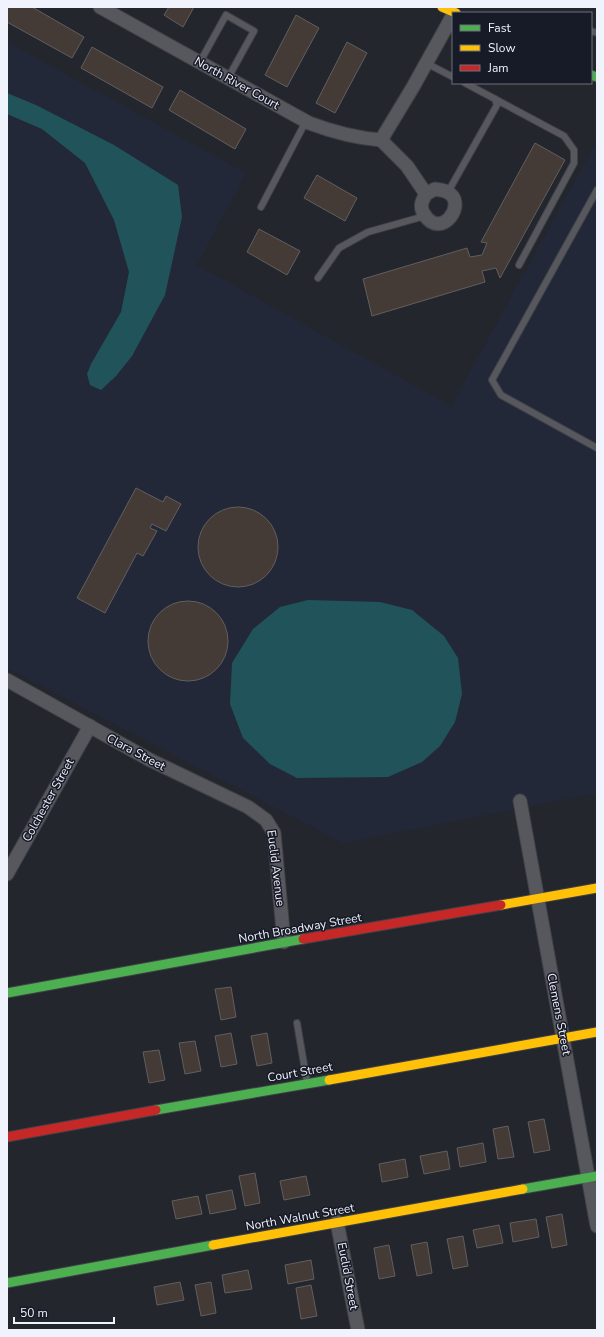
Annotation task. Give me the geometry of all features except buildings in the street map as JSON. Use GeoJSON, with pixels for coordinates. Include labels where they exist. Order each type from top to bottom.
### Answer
{"type":"FeatureCollection","features":[{"type":"Feature","properties":{"kind":"street","name":"North River Court"},"geometry":{"type":"LineString","coordinates":[[100,7],[306,121],[330,131],[360,138],[381,140]]}},
{"type":"Feature","properties":{"kind":"street"},"geometry":{"type":"LineString","coordinates":[[442,7],[452,12]]}},
{"type":"Feature","properties":{"kind":"street"},"geometry":{"type":"LineString","coordinates":[[426,194],[407,166],[381,140],[452,17]]}},
{"type":"Feature","properties":{"kind":"street"},"geometry":{"type":"LineString","coordinates":[[435,189],[448,192],[454,200],[456,208],[452,217],[444,222],[435,223],[427,220],[421,209],[421,202],[426,194],[435,189]]}},
{"type":"Feature","properties":{"kind":"street","name":"Clara Street"},"geometry":{"type":"LineString","coordinates":[[7,680],[150,760],[248,808],[266,820]]}},
{"type":"Feature","properties":{"kind":"street","name":"Colchester Street"},"geometry":{"type":"LineString","coordinates":[[7,874],[90,726]]}},
{"type":"Feature","properties":{"kind":"street","name":"Clemens Street"},"geometry":{"type":"LineString","coordinates":[[520,801],[563,1038],[593,1177],[597,1226]]}},
{"type":"Feature","properties":{"kind":"street","name":"Euclid Avenue"},"geometry":{"type":"LineString","coordinates":[[266,820],[274,833],[284,942]]}},
{"type":"Feature","properties":{"kind":"street","name":"North Broadway Street"},"geometry":{"type":"LineString","coordinates":[[7,994],[284,942],[597,888]]}},
{"type":"Feature","properties":{"kind":"street","name":"Court Street"},"geometry":{"type":"LineString","coordinates":[[7,1137],[597,1032]]}},
{"type":"Feature","properties":{"kind":"street","name":"North Walnut Street"},"geometry":{"type":"LineString","coordinates":[[7,1283],[337,1222],[593,1177]]}},
{"type":"Feature","properties":{"kind":"street","name":"Euclid Street"},"geometry":{"type":"LineString","coordinates":[[337,1222],[358,1330]]}},
{"type":"Feature","properties":{"kind":"lane"},"geometry":{"type":"LineString","coordinates":[[200,62],[226,15],[254,30],[228,78]]}},
{"type":"Feature","properties":{"kind":"lane"},"geometry":{"type":"LineString","coordinates":[[426,63],[452,76]]}},
{"type":"Feature","properties":{"kind":"lane"},"geometry":{"type":"LineString","coordinates":[[467,84],[564,136],[574,150],[574,163],[519,264]]}},
{"type":"Feature","properties":{"kind":"lane"},"geometry":{"type":"LineString","coordinates":[[448,192],[497,104],[495,99]]}},
{"type":"Feature","properties":{"kind":"lane"},"geometry":{"type":"LineString","coordinates":[[261,207],[306,121]]}},
{"type":"Feature","properties":{"kind":"lane"},"geometry":{"type":"LineString","coordinates":[[597,190],[492,380],[501,395],[597,448]]}},
{"type":"Feature","properties":{"kind":"lane"},"geometry":{"type":"LineString","coordinates":[[318,278],[339,248],[368,232],[425,216]]}},
{"type":"Feature","properties":{"kind":"lane"},"geometry":{"type":"LineString","coordinates":[[297,1023],[307,1083]]}},
{"type":"Feature","properties":{"kind":"shaded area"},"geometry":{"type":"Polygon","coordinates":[[[7,42],[246,173],[197,265],[451,406],[597,141],[597,793],[343,843],[7,668],[7,42]]]}},
{"type":"Feature","properties":{"kind":"shaded area"},"geometry":{"type":"Polygon","coordinates":[[[7,93],[36,105],[114,145],[178,185],[182,217],[165,295],[132,356],[116,376],[101,390],[90,385],[87,374],[91,364],[121,312],[129,272],[114,220],[85,163],[42,129],[7,114],[7,93]]]}},
{"type":"Feature","properties":{"kind":"shaded area"},"geometry":{"type":"Polygon","coordinates":[[[308,600],[380,602],[412,610],[444,636],[458,658],[462,694],[455,722],[440,746],[422,762],[388,777],[297,778],[270,764],[243,738],[230,704],[232,663],[253,629],[280,607],[308,600]]]}},
{"type":"Feature","properties":{"kind":"traffic: fast"},"geometry":{"type":"LineString","coordinates":[[592,75],[597,77]]}},
{"type":"Feature","properties":{"kind":"traffic: fast"},"geometry":{"type":"LineString","coordinates":[[7,993],[303,939]]}},
{"type":"Feature","properties":{"kind":"traffic: fast"},"geometry":{"type":"LineString","coordinates":[[156,1110],[329,1080]]}},
{"type":"Feature","properties":{"kind":"traffic: fast"},"geometry":{"type":"LineString","coordinates":[[523,1189],[597,1176]]}},
{"type":"Feature","properties":{"kind":"traffic: fast"},"geometry":{"type":"LineString","coordinates":[[7,1283],[213,1245]]}},
{"type":"Feature","properties":{"kind":"traffic: slow"},"geometry":{"type":"LineString","coordinates":[[442,7],[454,12]]}},
{"type":"Feature","properties":{"kind":"traffic: slow"},"geometry":{"type":"LineString","coordinates":[[501,905],[597,888]]}},
{"type":"Feature","properties":{"kind":"traffic: slow"},"geometry":{"type":"LineString","coordinates":[[329,1080],[597,1032]]}},
{"type":"Feature","properties":{"kind":"traffic: slow"},"geometry":{"type":"LineString","coordinates":[[213,1245],[523,1189]]}},
{"type":"Feature","properties":{"kind":"traffic: jam"},"geometry":{"type":"LineString","coordinates":[[303,939],[501,905]]}},
{"type":"Feature","properties":{"kind":"traffic: jam"},"geometry":{"type":"LineString","coordinates":[[7,1137],[156,1110]]}}]}
